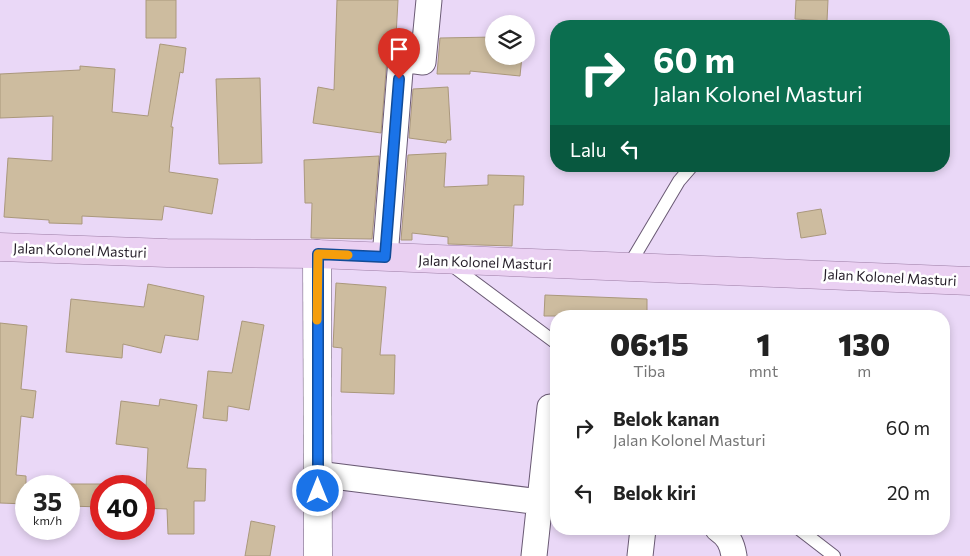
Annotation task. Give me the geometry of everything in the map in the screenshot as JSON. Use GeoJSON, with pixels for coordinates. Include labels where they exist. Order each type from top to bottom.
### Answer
{"type":"FeatureCollection","features":[{"type":"Feature","properties":{"kind":"main road","name":"Jalan Kolonel Masturi"},"geometry":{"type":"LineString","coordinates":[[0,247],[167,253],[318,254],[445,261],[970,281]]}},
{"type":"Feature","properties":{"kind":"street"},"geometry":{"type":"LineString","coordinates":[[385,257],[401,59],[423,62],[428,0]]}},
{"type":"Feature","properties":{"kind":"street"},"geometry":{"type":"LineString","coordinates":[[318,254],[318,556]]}},
{"type":"Feature","properties":{"kind":"street"},"geometry":{"type":"LineString","coordinates":[[534,556],[548,503],[550,407]]}},
{"type":"Feature","properties":{"kind":"street"},"geometry":{"type":"LineString","coordinates":[[317,474],[548,503]]}},
{"type":"Feature","properties":{"kind":"street"},"geometry":{"type":"LineString","coordinates":[[640,556],[642,535]]}},
{"type":"Feature","properties":{"kind":"street"},"geometry":{"type":"LineString","coordinates":[[726,535],[732,544],[734,556]]}},
{"type":"Feature","properties":{"kind":"lane"},"geometry":{"type":"LineString","coordinates":[[628,267],[669,197],[688,172]]}},
{"type":"Feature","properties":{"kind":"lane"},"geometry":{"type":"LineString","coordinates":[[445,261],[550,339]]}},
{"type":"Feature","properties":{"kind":"lane"},"geometry":{"type":"LineString","coordinates":[[807,535],[834,556]]}},
{"type":"Feature","properties":{"kind":"building"},"geometry":{"type":"Polygon","coordinates":[[[146,0],[176,0],[176,38],[146,38],[146,0]]]}},
{"type":"Feature","properties":{"kind":"building"},"geometry":{"type":"Polygon","coordinates":[[[337,0],[398,0],[396,37],[392,37],[391,49],[387,58],[381,133],[313,123],[318,87],[334,90],[337,0]]]}},
{"type":"Feature","properties":{"kind":"building"},"geometry":{"type":"Polygon","coordinates":[[[796,0],[828,0],[827,20],[795,19],[796,0]]]}},
{"type":"Feature","properties":{"kind":"building"},"geometry":{"type":"Polygon","coordinates":[[[485,37],[485,65],[521,65],[520,76],[470,71],[470,74],[437,74],[440,38],[485,37]]]}},
{"type":"Feature","properties":{"kind":"building"},"geometry":{"type":"Polygon","coordinates":[[[160,44],[186,48],[183,73],[180,72],[171,127],[173,127],[169,172],[218,179],[212,214],[164,206],[162,220],[82,216],[82,224],[49,223],[49,220],[4,217],[8,158],[52,161],[53,116],[0,118],[0,74],[80,70],[80,66],[115,69],[112,112],[148,116],[160,44]]]}},
{"type":"Feature","properties":{"kind":"building"},"geometry":{"type":"Polygon","coordinates":[[[260,78],[262,163],[219,164],[216,79],[260,78]]]}},
{"type":"Feature","properties":{"kind":"building"},"geometry":{"type":"Polygon","coordinates":[[[448,87],[451,140],[447,140],[446,143],[409,138],[413,89],[448,87]]]}},
{"type":"Feature","properties":{"kind":"building"},"geometry":{"type":"Polygon","coordinates":[[[446,153],[444,187],[488,185],[488,175],[524,176],[523,205],[514,205],[512,246],[448,244],[448,237],[412,233],[412,240],[401,240],[408,155],[446,153]]]}},
{"type":"Feature","properties":{"kind":"building"},"geometry":{"type":"Polygon","coordinates":[[[379,156],[372,239],[311,238],[312,203],[305,203],[304,160],[379,156]]]}},
{"type":"Feature","properties":{"kind":"building"},"geometry":{"type":"Polygon","coordinates":[[[821,209],[826,234],[801,238],[797,213],[821,209]]]}},
{"type":"Feature","properties":{"kind":"building"},"geometry":{"type":"Polygon","coordinates":[[[336,283],[386,287],[380,355],[395,355],[394,394],[341,392],[342,348],[333,347],[336,283]]]}},
{"type":"Feature","properties":{"kind":"building"},"geometry":{"type":"Polygon","coordinates":[[[148,284],[204,296],[198,340],[165,335],[161,353],[123,344],[122,358],[66,352],[71,299],[144,307],[148,284]]]}},
{"type":"Feature","properties":{"kind":"building"},"geometry":{"type":"Polygon","coordinates":[[[545,295],[647,299],[647,310],[550,310],[550,316],[544,316],[545,295]]]}},
{"type":"Feature","properties":{"kind":"building"},"geometry":{"type":"Polygon","coordinates":[[[242,321],[264,325],[249,410],[228,406],[227,421],[203,418],[208,371],[232,373],[242,321]]]}},
{"type":"Feature","properties":{"kind":"building"},"geometry":{"type":"Polygon","coordinates":[[[0,323],[27,326],[21,389],[36,391],[33,418],[21,416],[15,475],[15,504],[0,503],[0,323]]]}},
{"type":"Feature","properties":{"kind":"building"},"geometry":{"type":"Polygon","coordinates":[[[160,399],[197,405],[187,468],[206,469],[205,501],[194,501],[194,534],[168,534],[167,509],[155,508],[155,475],[147,475],[148,448],[116,444],[121,401],[159,406],[160,399]]]}},
{"type":"Feature","properties":{"kind":"building"},"geometry":{"type":"Polygon","coordinates":[[[80,484],[90,484],[90,507],[80,506],[80,484]]]}},
{"type":"Feature","properties":{"kind":"building"},"geometry":{"type":"Polygon","coordinates":[[[251,521],[275,526],[270,556],[245,556],[251,521]]]}},
{"type":"Feature","properties":{"kind":"slow traffic"},"geometry":{"type":"LineString","coordinates":[[317,320],[318,254],[348,255]]}},
{"type":"Feature","properties":{"kind":"route"},"geometry":{"type":"LineString","coordinates":[[318,491],[318,254],[385,257],[399,79]]}}]}
